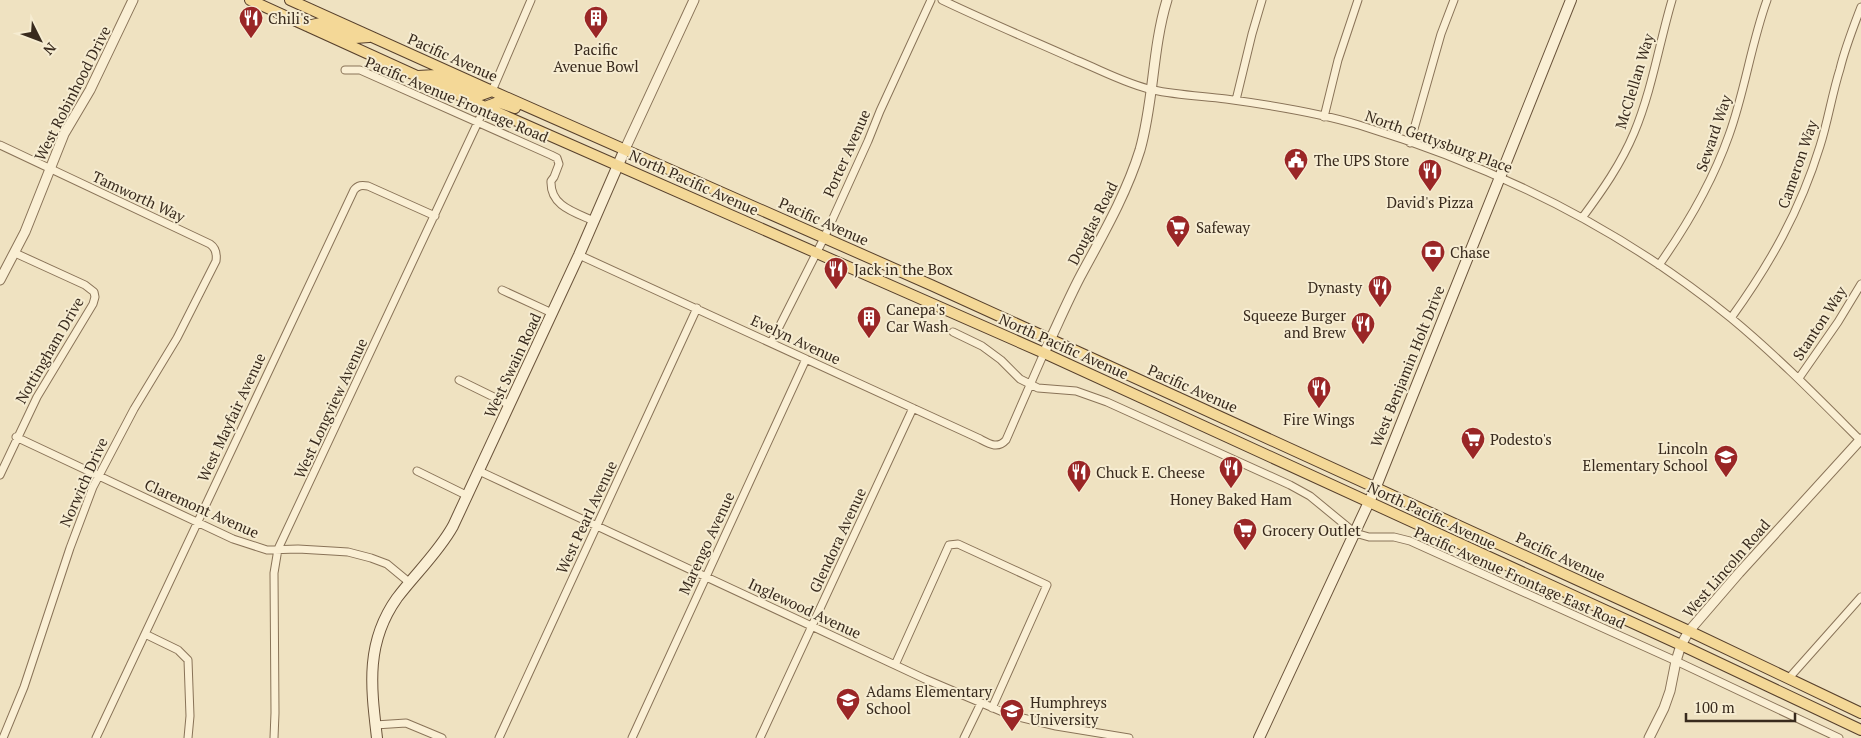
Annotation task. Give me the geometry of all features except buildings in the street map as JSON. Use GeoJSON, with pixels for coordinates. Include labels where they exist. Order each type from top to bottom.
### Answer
{"type":"FeatureCollection","features":[{"type":"Feature","properties":{"kind":"main road","name":"North Pacific Avenue"},"geometry":{"type":"LineString","coordinates":[[250,0],[485,107],[1044,353],[1861,730]]}},
{"type":"Feature","properties":{"kind":"main road","name":"Pacific Avenue"},"geometry":{"type":"LineString","coordinates":[[290,0],[1051,340],[1689,631],[1861,713]]}},
{"type":"Feature","properties":{"kind":"main road","name":"West Benjamin Holt Drive"},"geometry":{"type":"LineString","coordinates":[[1259,738],[1375,489],[1571,0]]}},
{"type":"Feature","properties":{"kind":"main road"},"geometry":{"type":"LineString","coordinates":[[307,26],[321,23],[355,38],[370,37]]}},
{"type":"Feature","properties":{"kind":"main road"},"geometry":{"type":"LineString","coordinates":[[418,76],[435,75],[481,95],[492,91]]}},
{"type":"Feature","properties":{"kind":"main road"},"geometry":{"type":"LineString","coordinates":[[485,107],[498,102],[527,113],[539,112]]}},
{"type":"Feature","properties":{"kind":"main road","name":"West Swain Road"},"geometry":{"type":"LineString","coordinates":[[377,738],[371,687],[373,656],[378,637],[397,599],[448,537],[579,255],[625,149]]}},
{"type":"Feature","properties":{"kind":"street","name":"West Robinhood Drive"},"geometry":{"type":"LineString","coordinates":[[0,280],[15,253],[64,134],[90,90],[133,0]]}},
{"type":"Feature","properties":{"kind":"street"},"geometry":{"type":"LineString","coordinates":[[492,91],[531,0]]}},
{"type":"Feature","properties":{"kind":"street","name":"West Swain Road"},"geometry":{"type":"LineString","coordinates":[[625,149],[694,0]]}},
{"type":"Feature","properties":{"kind":"street","name":"Porter Avenue"},"geometry":{"type":"LineString","coordinates":[[772,343],[824,238],[868,141],[882,105],[932,0]]}},
{"type":"Feature","properties":{"kind":"street","name":"North Gettysburg Place"},"geometry":{"type":"LineString","coordinates":[[942,0],[1022,37],[1133,84],[1151,89],[1236,100],[1358,125],[1499,177],[1582,218],[1659,265],[1731,318],[1799,378],[1860,440]]}},
{"type":"Feature","properties":{"kind":"street","name":"Douglas Road"},"geometry":{"type":"LineString","coordinates":[[1001,444],[1008,436],[1044,353],[1127,183],[1144,132],[1156,47],[1166,0]]}},
{"type":"Feature","properties":{"kind":"street"},"geometry":{"type":"LineString","coordinates":[[1236,100],[1262,0]]}},
{"type":"Feature","properties":{"kind":"street"},"geometry":{"type":"LineString","coordinates":[[1324,117],[1338,60],[1358,0]]}},
{"type":"Feature","properties":{"kind":"street"},"geometry":{"type":"LineString","coordinates":[[1410,143],[1438,42],[1454,0]]}},
{"type":"Feature","properties":{"kind":"street","name":"McClellan Way"},"geometry":{"type":"LineString","coordinates":[[1582,218],[1612,175],[1633,134],[1651,82],[1672,0]]}},
{"type":"Feature","properties":{"kind":"street","name":"Seward Way"},"geometry":{"type":"LineString","coordinates":[[1659,265],[1686,227],[1715,172],[1732,127],[1767,0]]}},
{"type":"Feature","properties":{"kind":"street","name":"Cameron Way"},"geometry":{"type":"LineString","coordinates":[[1731,318],[1755,285],[1775,252],[1806,189],[1821,145],[1844,53],[1861,8]]}},
{"type":"Feature","properties":{"kind":"street","name":"Pacific Avenue Frontage Road"},"geometry":{"type":"LineString","coordinates":[[345,70],[360,70],[557,158],[559,164],[558,171],[551,181],[550,188],[554,199],[564,207],[594,222]]}},
{"type":"Feature","properties":{"kind":"street","name":"West Longview Avenue"},"geometry":{"type":"LineString","coordinates":[[274,738],[274,573],[278,550],[485,107]]}},
{"type":"Feature","properties":{"kind":"street","name":"Tamworth Way"},"geometry":{"type":"LineString","coordinates":[[0,145],[210,244],[216,251]]}},
{"type":"Feature","properties":{"kind":"street","name":"West Mayfair Avenue"},"geometry":{"type":"LineString","coordinates":[[96,738],[196,522],[356,187],[368,186],[435,216]]}},
{"type":"Feature","properties":{"kind":"street","name":"Norwich Drive"},"geometry":{"type":"LineString","coordinates":[[3,738],[27,679],[70,548],[98,476],[134,409],[177,338],[216,261],[216,251]]}},
{"type":"Feature","properties":{"kind":"street","name":"Nottingham Drive"},"geometry":{"type":"LineString","coordinates":[[0,474],[16,437],[44,383],[93,304],[95,297],[94,292],[85,285],[15,253]]}},
{"type":"Feature","properties":{"kind":"street","name":"Evelyn Avenue"},"geometry":{"type":"LineString","coordinates":[[579,255],[992,445],[1001,444]]}},
{"type":"Feature","properties":{"kind":"street","name":"Stanton Way"},"geometry":{"type":"LineString","coordinates":[[1799,378],[1838,322],[1861,284]]}},
{"type":"Feature","properties":{"kind":"street"},"geometry":{"type":"LineString","coordinates":[[502,290],[552,313]]}},
{"type":"Feature","properties":{"kind":"street","name":"West Pearl Avenue"},"geometry":{"type":"LineString","coordinates":[[499,738],[697,308]]}},
{"type":"Feature","properties":{"kind":"street"},"geometry":{"type":"LineString","coordinates":[[953,332],[992,352],[1020,379],[1030,384],[1043,389],[1076,391],[1096,397],[1267,474],[1310,496],[1355,533]]}},
{"type":"Feature","properties":{"kind":"street","name":"Marengo Avenue"},"geometry":{"type":"LineString","coordinates":[[632,738],[806,359]]}},
{"type":"Feature","properties":{"kind":"street"},"geometry":{"type":"LineString","coordinates":[[459,380],[510,405]]}},
{"type":"Feature","properties":{"kind":"street","name":"Glendora Avenue"},"geometry":{"type":"LineString","coordinates":[[760,738],[913,408]]}},
{"type":"Feature","properties":{"kind":"street","name":"Claremont Avenue"},"geometry":{"type":"LineString","coordinates":[[16,437],[233,539],[267,550],[298,549],[348,552],[387,564],[410,583]]}},
{"type":"Feature","properties":{"kind":"street","name":"West Lincoln Road"},"geometry":{"type":"LineString","coordinates":[[1650,737],[1664,708],[1676,661],[1689,631],[1860,440]]}},
{"type":"Feature","properties":{"kind":"street"},"geometry":{"type":"LineString","coordinates":[[417,471],[468,496]]}},
{"type":"Feature","properties":{"kind":"street","name":"Inglewood Avenue"},"geometry":{"type":"LineString","coordinates":[[479,471],[895,665],[992,708],[1036,722],[1129,738]]}},
{"type":"Feature","properties":{"kind":"street","name":"Pacific Avenue Frontage East Road"},"geometry":{"type":"LineString","coordinates":[[1355,533],[1369,537],[1394,537],[1410,541],[1676,661],[1839,738]]}},
{"type":"Feature","properties":{"kind":"street"},"geometry":{"type":"LineString","coordinates":[[895,665],[949,545],[958,544],[1047,585],[992,708]]}},
{"type":"Feature","properties":{"kind":"street"},"geometry":{"type":"LineString","coordinates":[[1789,678],[1861,598]]}},
{"type":"Feature","properties":{"kind":"street"},"geometry":{"type":"LineString","coordinates":[[145,634],[178,650],[188,660],[190,716],[188,738]]}},
{"type":"Feature","properties":{"kind":"street"},"geometry":{"type":"LineString","coordinates":[[964,738],[981,703]]}},
{"type":"Feature","properties":{"kind":"street"},"geometry":{"type":"LineString","coordinates":[[375,725],[406,723],[442,738]]}},
{"type":"Feature","properties":{"kind":"place","name":"Chili's"},"geometry":{"type":"Point","coordinates":[251,39]}},
{"type":"Feature","properties":{"kind":"place","name":"Pacific Avenue Bowl"},"geometry":{"type":"Point","coordinates":[596,39]}},
{"type":"Feature","properties":{"kind":"place","name":"The UPS Store"},"geometry":{"type":"Point","coordinates":[1296,181]}},
{"type":"Feature","properties":{"kind":"place","name":"David's Pizza"},"geometry":{"type":"Point","coordinates":[1430,192]}},
{"type":"Feature","properties":{"kind":"place","name":"Safeway"},"geometry":{"type":"Point","coordinates":[1178,248]}},
{"type":"Feature","properties":{"kind":"place","name":"Chase"},"geometry":{"type":"Point","coordinates":[1433,273]}},
{"type":"Feature","properties":{"kind":"place","name":"Jack in the Box"},"geometry":{"type":"Point","coordinates":[836,290]}},
{"type":"Feature","properties":{"kind":"place","name":"Dynasty"},"geometry":{"type":"Point","coordinates":[1380,308]}},
{"type":"Feature","properties":{"kind":"place","name":"Canepa's Car Wash"},"geometry":{"type":"Point","coordinates":[869,339]}},
{"type":"Feature","properties":{"kind":"place","name":"Squeeze Burger and Brew"},"geometry":{"type":"Point","coordinates":[1363,345]}},
{"type":"Feature","properties":{"kind":"place","name":"Fire Wings"},"geometry":{"type":"Point","coordinates":[1319,409]}},
{"type":"Feature","properties":{"kind":"place","name":"Podesto's"},"geometry":{"type":"Point","coordinates":[1473,460]}},
{"type":"Feature","properties":{"kind":"place","name":"Lincoln Elementary School"},"geometry":{"type":"Point","coordinates":[1726,478]}},
{"type":"Feature","properties":{"kind":"place","name":"Honey Baked Ham"},"geometry":{"type":"Point","coordinates":[1231,489]}},
{"type":"Feature","properties":{"kind":"place","name":"Chuck E. Cheese"},"geometry":{"type":"Point","coordinates":[1079,493]}},
{"type":"Feature","properties":{"kind":"place","name":"Grocery Outlet"},"geometry":{"type":"Point","coordinates":[1245,551]}},
{"type":"Feature","properties":{"kind":"place","name":"Adams Elementary School"},"geometry":{"type":"Point","coordinates":[848,721]}},
{"type":"Feature","properties":{"kind":"place","name":"Humphreys University"},"geometry":{"type":"Point","coordinates":[1012,732]}}]}
